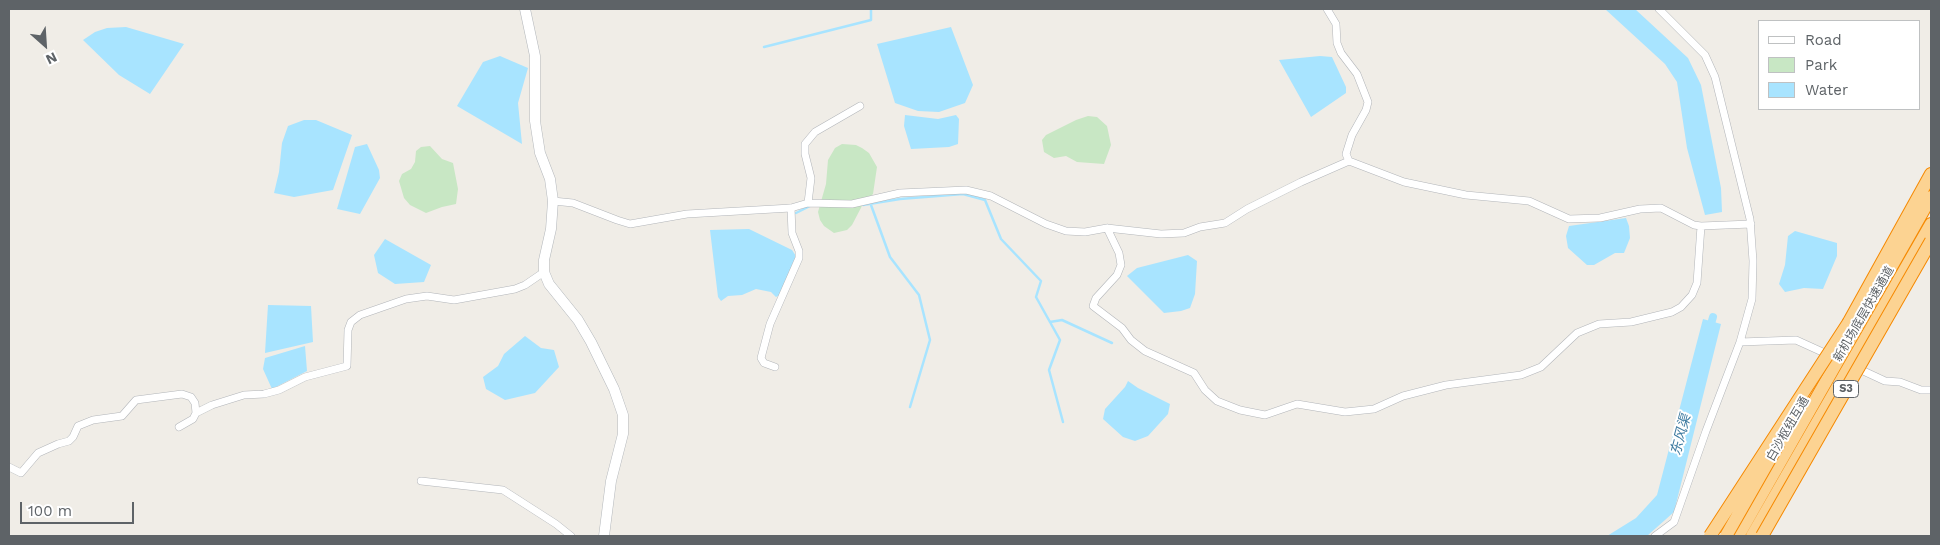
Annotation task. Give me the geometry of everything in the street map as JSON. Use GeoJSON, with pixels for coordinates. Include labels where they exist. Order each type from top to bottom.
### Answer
{"type":"FeatureCollection","features":[{"type":"Feature","properties":{"kind":"highway","name":"S3"},"geometry":{"type":"LineString","coordinates":[[1849,322],[1931,174]]}},
{"type":"Feature","properties":{"kind":"highway","name":"新机场底层快速通道"},"geometry":{"type":"LineString","coordinates":[[1738,536],[1931,197]]}},
{"type":"Feature","properties":{"kind":"highway","name":"新机场底层快速通道"},"geometry":{"type":"LineString","coordinates":[[1752,536],[1931,224]]}},
{"type":"Feature","properties":{"kind":"highway","name":"S3"},"geometry":{"type":"LineString","coordinates":[[1762,536],[1931,241]]}},
{"type":"Feature","properties":{"kind":"highway"},"geometry":{"type":"LineString","coordinates":[[1710,536],[1849,322]]}},
{"type":"Feature","properties":{"kind":"highway","name":"白沙枢纽互通"},"geometry":{"type":"LineString","coordinates":[[1726,536],[1849,322]]}},
{"type":"Feature","properties":{"kind":"street"},"geometry":{"type":"LineString","coordinates":[[525,9],[535,56],[535,121],[540,154],[550,179],[553,201],[551,229],[544,260],[544,272],[549,284],[578,320],[591,342],[614,388],[622,410],[623,434],[611,481],[604,536]]}},
{"type":"Feature","properties":{"kind":"street"},"geometry":{"type":"LineString","coordinates":[[1327,9],[1336,24],[1337,43],[1357,74],[1368,102],[1366,110],[1352,135],[1346,154],[1349,161]]}},
{"type":"Feature","properties":{"kind":"street"},"geometry":{"type":"LineString","coordinates":[[1655,536],[1674,522],[1740,342],[1752,299],[1751,224],[1716,77],[1705,55],[1659,9]]}},
{"type":"Feature","properties":{"kind":"street"},"geometry":{"type":"LineString","coordinates":[[808,203],[811,178],[805,154],[805,144],[815,132],[860,106]]}},
{"type":"Feature","properties":{"kind":"street"},"geometry":{"type":"LineString","coordinates":[[553,201],[573,202],[630,224],[687,214],[791,208],[808,203],[852,204],[900,193],[966,190],[990,196],[1046,224],[1066,231],[1085,232],[1107,228],[1161,234],[1184,232],[1225,223],[1247,209],[1349,161],[1404,182],[1466,195],[1529,201],[1569,219],[1600,218],[1640,209],[1661,208],[1694,225],[1751,224]]}},
{"type":"Feature","properties":{"kind":"street"},"geometry":{"type":"LineString","coordinates":[[775,367],[764,363],[761,358],[770,324],[799,258],[799,251],[792,233],[791,208]]}},
{"type":"Feature","properties":{"kind":"street"},"geometry":{"type":"LineString","coordinates":[[1107,228],[1119,253],[1121,265],[1117,274],[1096,298],[1093,306],[1122,328],[1131,340],[1145,351],[1194,373],[1205,390],[1216,401],[1240,410],[1265,415],[1297,404],[1344,412],[1374,409],[1402,396],[1446,385],[1521,375],[1541,367],[1577,333],[1599,324],[1631,322],[1672,312],[1681,307],[1692,295],[1697,283],[1701,226]]}},
{"type":"Feature","properties":{"kind":"street"},"geometry":{"type":"LineString","coordinates":[[196,413],[212,405],[244,395],[264,394],[279,390],[306,377],[347,366],[348,330],[351,322],[360,315],[406,299],[427,296],[454,300],[515,289],[526,285],[544,272]]}},
{"type":"Feature","properties":{"kind":"street"},"geometry":{"type":"LineString","coordinates":[[1740,342],[1796,340],[1885,381],[1900,382],[1921,390],[1931,390]]}},
{"type":"Feature","properties":{"kind":"street"},"geometry":{"type":"LineString","coordinates":[[9,467],[21,473],[38,453],[69,441],[78,426],[92,420],[122,416],[136,400],[182,394],[191,397],[196,403],[196,413],[193,419],[179,427]]}},
{"type":"Feature","properties":{"kind":"street"},"geometry":{"type":"LineString","coordinates":[[421,481],[503,490],[556,524],[571,536]]}},
{"type":"Feature","properties":{"kind":"green space"},"geometry":{"type":"Polygon","coordinates":[[[1088,116],[1097,117],[1107,126],[1111,145],[1104,164],[1077,162],[1066,156],[1054,158],[1044,152],[1042,140],[1046,135],[1088,116]]]}},
{"type":"Feature","properties":{"kind":"green space"},"geometry":{"type":"Polygon","coordinates":[[[842,144],[856,145],[862,148],[869,153],[877,167],[873,194],[863,204],[852,225],[847,230],[834,233],[824,226],[818,212],[826,184],[828,160],[835,148],[842,144]]]}},
{"type":"Feature","properties":{"kind":"green space"},"geometry":{"type":"Polygon","coordinates":[[[430,146],[442,159],[453,163],[458,189],[456,204],[426,213],[410,205],[404,198],[399,181],[402,174],[411,169],[415,162],[416,151],[421,147],[430,146]]]}},
{"type":"Feature","properties":{"kind":"water"},"geometry":{"type":"Polygon","coordinates":[[[1605,9],[1635,9],[1688,58],[1701,85],[1721,188],[1722,212],[1705,215],[1687,148],[1677,82],[1665,64],[1605,9]]]}},
{"type":"Feature","properties":{"kind":"water"},"geometry":{"type":"Polygon","coordinates":[[[126,27],[184,44],[150,94],[119,75],[83,40],[95,32],[107,28],[126,27]]]}},
{"type":"Feature","properties":{"kind":"water"},"geometry":{"type":"Polygon","coordinates":[[[951,27],[973,85],[965,103],[939,112],[918,111],[895,103],[877,44],[951,27]]]}},
{"type":"Feature","properties":{"kind":"water"},"geometry":{"type":"Polygon","coordinates":[[[500,56],[528,68],[518,103],[522,144],[457,106],[483,62],[500,56]]]}},
{"type":"Feature","properties":{"kind":"water"},"geometry":{"type":"Polygon","coordinates":[[[1320,56],[1332,57],[1346,87],[1346,93],[1311,117],[1279,60],[1320,56]]]}},
{"type":"Feature","properties":{"kind":"water"},"geometry":{"type":"Polygon","coordinates":[[[905,115],[938,119],[956,115],[959,119],[958,144],[949,147],[911,149],[904,126],[905,115]]]}},
{"type":"Feature","properties":{"kind":"water"},"geometry":{"type":"Polygon","coordinates":[[[304,120],[316,120],[352,135],[333,190],[294,197],[274,193],[279,172],[282,143],[288,126],[304,120]]]}},
{"type":"Feature","properties":{"kind":"water"},"geometry":{"type":"Polygon","coordinates":[[[367,144],[379,170],[380,178],[360,214],[337,209],[355,147],[367,144]]]}},
{"type":"Feature","properties":{"kind":"water"},"geometry":{"type":"Polygon","coordinates":[[[1626,218],[1630,238],[1624,253],[1615,253],[1594,265],[1587,265],[1568,248],[1566,236],[1569,226],[1626,218]]]}},
{"type":"Feature","properties":{"kind":"water"},"geometry":{"type":"Polygon","coordinates":[[[749,229],[792,250],[796,256],[780,295],[776,297],[771,292],[756,289],[742,295],[728,296],[721,301],[718,297],[710,230],[749,229]]]}},
{"type":"Feature","properties":{"kind":"water"},"geometry":{"type":"Polygon","coordinates":[[[1795,231],[1837,243],[1837,256],[1823,289],[1804,288],[1785,292],[1779,284],[1785,265],[1788,236],[1795,231]]]}},
{"type":"Feature","properties":{"kind":"water"},"geometry":{"type":"Polygon","coordinates":[[[385,239],[431,265],[424,282],[395,284],[378,273],[374,255],[385,239]]]}},
{"type":"Feature","properties":{"kind":"water"},"geometry":{"type":"Polygon","coordinates":[[[1188,255],[1197,261],[1195,294],[1190,308],[1164,313],[1127,276],[1137,268],[1188,255]]]}},
{"type":"Feature","properties":{"kind":"water"},"geometry":{"type":"Polygon","coordinates":[[[268,305],[311,306],[313,342],[265,353],[268,305]]]}},
{"type":"Feature","properties":{"kind":"water"},"geometry":{"type":"Polygon","coordinates":[[[1703,319],[1721,324],[1674,512],[1647,536],[1607,536],[1636,518],[1657,495],[1703,319]]]}},
{"type":"Feature","properties":{"kind":"water"},"geometry":{"type":"Polygon","coordinates":[[[525,336],[541,348],[554,350],[559,367],[535,393],[505,400],[486,389],[483,377],[498,366],[504,354],[525,336]]]}},
{"type":"Feature","properties":{"kind":"water"},"geometry":{"type":"Polygon","coordinates":[[[305,346],[307,371],[272,389],[263,369],[265,358],[305,346]]]}},
{"type":"Feature","properties":{"kind":"water"},"geometry":{"type":"Polygon","coordinates":[[[1128,381],[1170,404],[1168,414],[1148,436],[1135,441],[1123,437],[1103,419],[1105,409],[1128,381]]]}},
{"type":"Feature","properties":{"kind":"waterway"},"geometry":{"type":"LineString","coordinates":[[764,47],[871,20],[871,9]]}},
{"type":"Feature","properties":{"kind":"waterway"},"geometry":{"type":"LineString","coordinates":[[863,205],[900,199],[963,194],[985,200],[1001,239],[1041,281],[1036,297],[1060,340],[1049,370],[1063,422]]}},
{"type":"Feature","properties":{"kind":"waterway"},"geometry":{"type":"LineString","coordinates":[[871,205],[890,257],[919,295],[930,340],[910,407]]}},
{"type":"Feature","properties":{"kind":"waterway"},"geometry":{"type":"LineString","coordinates":[[796,213],[810,206]]}},
{"type":"Feature","properties":{"kind":"waterway","name":"东风渠"},"geometry":{"type":"LineString","coordinates":[[1709,331],[1713,317]]}},
{"type":"Feature","properties":{"kind":"waterway"},"geometry":{"type":"LineString","coordinates":[[1050,322],[1062,320],[1112,343]]}}]}
